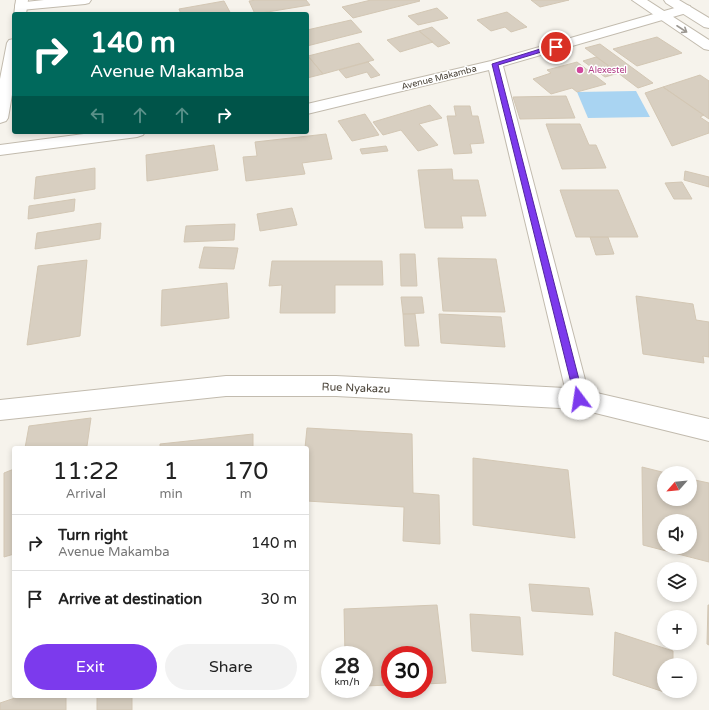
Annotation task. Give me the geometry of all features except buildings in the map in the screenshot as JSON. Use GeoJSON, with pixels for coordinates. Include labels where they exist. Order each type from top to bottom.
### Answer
{"type":"FeatureCollection","features":[{"type":"Feature","properties":{"kind":"street"},"geometry":{"type":"LineString","coordinates":[[21,7],[85,0]]}},
{"type":"Feature","properties":{"kind":"street"},"geometry":{"type":"LineString","coordinates":[[638,0],[709,46]]}},
{"type":"Feature","properties":{"kind":"street"},"geometry":{"type":"LineString","coordinates":[[670,0],[709,24]]}},
{"type":"Feature","properties":{"kind":"street","name":"Avenue Makamba"},"geometry":{"type":"LineString","coordinates":[[309,109],[495,64],[685,9]]}},
{"type":"Feature","properties":{"kind":"street"},"geometry":{"type":"LineString","coordinates":[[0,118],[12,55]]}},
{"type":"Feature","properties":{"kind":"street"},"geometry":{"type":"LineString","coordinates":[[495,64],[579,399]]}},
{"type":"Feature","properties":{"kind":"street"},"geometry":{"type":"LineString","coordinates":[[0,150],[122,134]]}},
{"type":"Feature","properties":{"kind":"street","name":"Rue Nyakazu"},"geometry":{"type":"LineString","coordinates":[[0,410],[226,386],[336,386],[579,399],[709,430]]}},
{"type":"Feature","properties":{"kind":"water"},"geometry":{"type":"Polygon","coordinates":[[[636,91],[650,117],[588,118],[577,92],[636,91]]]}},
{"type":"Feature","properties":{"kind":"place","name":"Alexestel"},"geometry":{"type":"Point","coordinates":[580,70]}},
{"type":"Feature","properties":{"kind":"route"},"geometry":{"type":"LineString","coordinates":[[556,47],[495,64],[579,399]]}}]}
